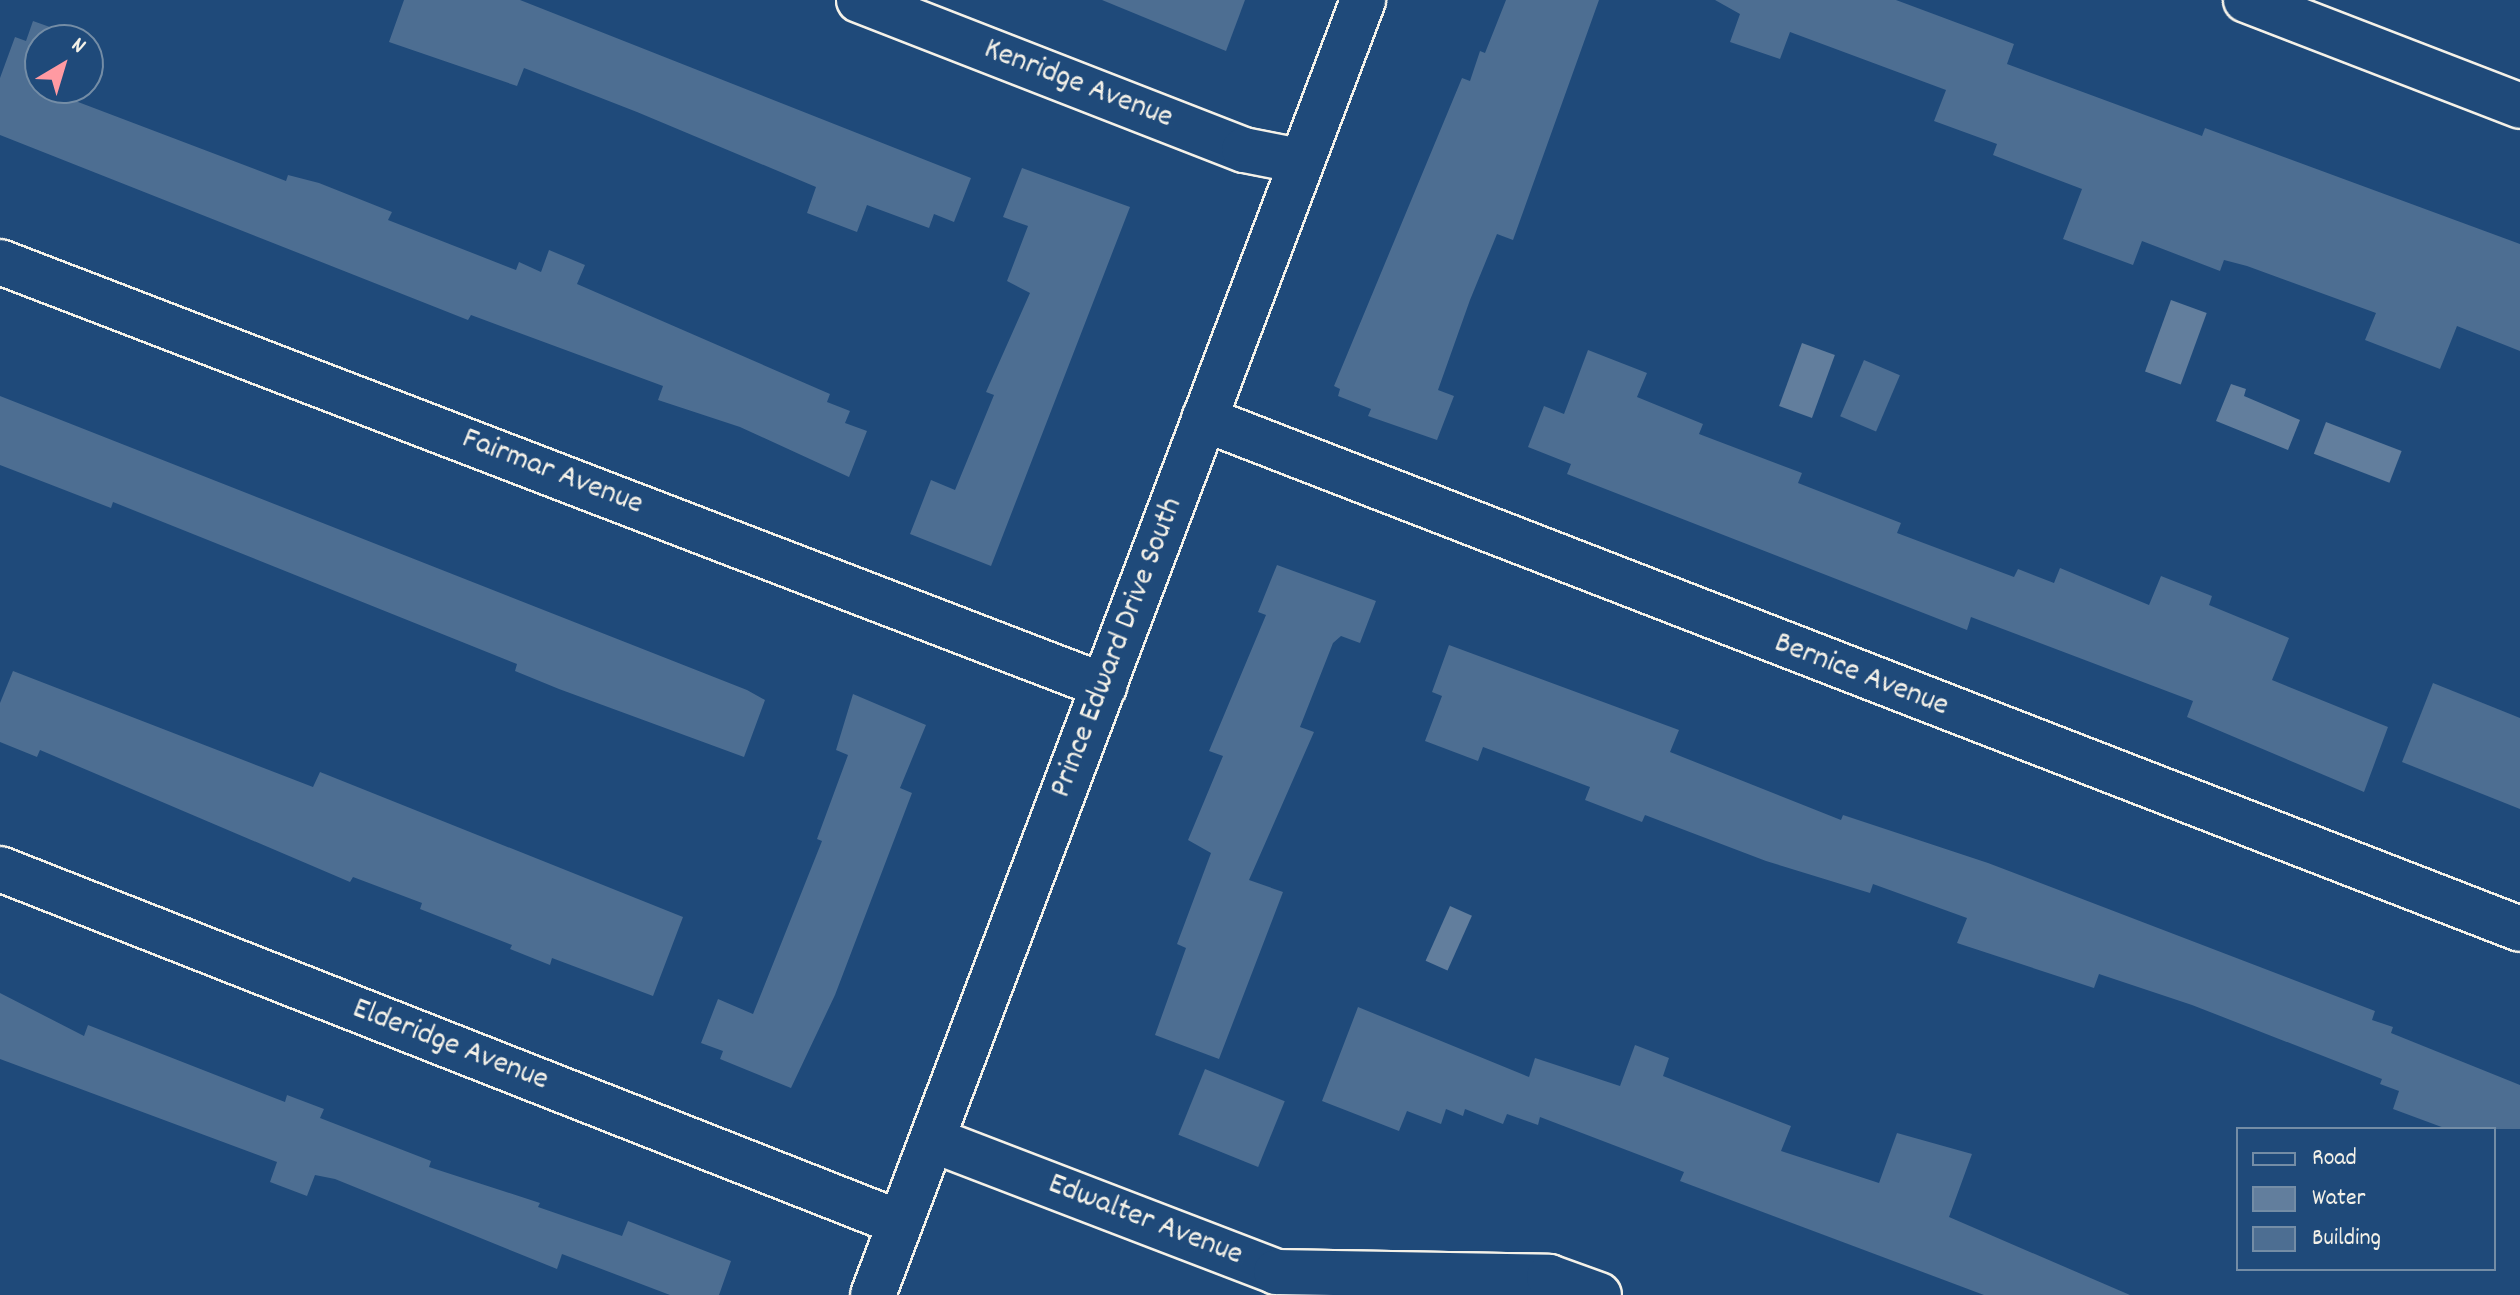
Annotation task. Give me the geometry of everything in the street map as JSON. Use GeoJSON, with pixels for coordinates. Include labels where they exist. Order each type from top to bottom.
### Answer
{"type":"FeatureCollection","features":[{"type":"Feature","properties":{"kind":"street","name":"Kenridge Avenue"},"geometry":{"type":"LineString","coordinates":[[859,0],[1244,150],[1300,161]]}},
{"type":"Feature","properties":{"kind":"street","name":"Prince Edward Drive South"},"geometry":{"type":"LineString","coordinates":[[873,1295],[1363,0]]}},
{"type":"Feature","properties":{"kind":"street"},"geometry":{"type":"LineString","coordinates":[[2246,0],[2520,106]]}},
{"type":"Feature","properties":{"kind":"street","name":"Fairmar Avenue"},"geometry":{"type":"LineString","coordinates":[[0,262],[1104,686]]}},
{"type":"Feature","properties":{"kind":"street","name":"Bernice Avenue"},"geometry":{"type":"LineString","coordinates":[[1204,419],[2520,929]]}},
{"type":"Feature","properties":{"kind":"street","name":"Elderidge Avenue"},"geometry":{"type":"LineString","coordinates":[[0,869],[900,1223]]}},
{"type":"Feature","properties":{"kind":"street","name":"Edwalter Avenue"},"geometry":{"type":"LineString","coordinates":[[933,1140],[1276,1272],[1549,1277],[1599,1295]]}},
{"type":"Feature","properties":{"kind":"water"},"geometry":{"type":"Polygon","coordinates":[[[2171,300],[2207,313],[2181,384],[2145,371],[2171,300]]]}},
{"type":"Feature","properties":{"kind":"water"},"geometry":{"type":"Polygon","coordinates":[[[1802,343],[1835,355],[1812,418],[1779,406],[1802,343]]]}},
{"type":"Feature","properties":{"kind":"water"},"geometry":{"type":"Polygon","coordinates":[[[2231,384],[2246,389],[2244,396],[2300,420],[2288,450],[2216,421],[2231,384]]]}},
{"type":"Feature","properties":{"kind":"water"},"geometry":{"type":"Polygon","coordinates":[[[2326,422],[2402,451],[2389,483],[2314,454],[2326,422]]]}},
{"type":"Feature","properties":{"kind":"water"},"geometry":{"type":"Polygon","coordinates":[[[1450,906],[1472,916],[1448,971],[1426,961],[1450,906]]]}},
{"type":"Feature","properties":{"kind":"building"},"geometry":{"type":"Polygon","coordinates":[[[404,0],[520,0],[971,178],[954,222],[934,214],[929,228],[867,205],[857,232],[807,213],[816,187],[637,112],[524,68],[517,86],[389,42],[404,0]]]}},
{"type":"Feature","properties":{"kind":"building"},"geometry":{"type":"Polygon","coordinates":[[[1102,0],[1245,0],[1226,51],[1102,0]]]}},
{"type":"Feature","properties":{"kind":"building"},"geometry":{"type":"Polygon","coordinates":[[[1506,0],[1599,0],[1513,240],[1497,234],[1470,300],[1438,390],[1454,396],[1437,440],[1368,416],[1371,409],[1338,396],[1340,389],[1334,386],[1462,78],[1470,81],[1480,51],[1485,53],[1506,0]]]}},
{"type":"Feature","properties":{"kind":"building"},"geometry":{"type":"Polygon","coordinates":[[[1715,0],[1896,0],[2014,44],[2007,64],[2202,136],[2205,128],[2520,244],[2520,351],[2457,326],[2440,369],[2365,340],[2376,313],[2247,266],[2224,260],[2220,271],[2142,241],[2133,265],[2063,239],[2082,189],[1993,155],[1997,144],[1934,121],[1946,90],[1790,32],[1780,59],[1730,42],[1740,14],[1715,0]]]}},
{"type":"Feature","properties":{"kind":"building"},"geometry":{"type":"Polygon","coordinates":[[[15,37],[24,40],[24,104],[83,104],[286,181],[288,175],[319,183],[392,212],[388,220],[516,270],[519,262],[541,272],[549,250],[585,265],[577,284],[830,394],[827,402],[850,411],[845,423],[867,431],[849,477],[740,427],[658,400],[663,386],[471,315],[468,320],[0,135],[0,78],[15,37]]]}},
{"type":"Feature","properties":{"kind":"building"},"geometry":{"type":"Polygon","coordinates":[[[1022,168],[1130,207],[991,566],[910,534],[931,480],[955,490],[994,395],[986,392],[1030,293],[1007,281],[1028,226],[1003,217],[1022,168]]]}},
{"type":"Feature","properties":{"kind":"building"},"geometry":{"type":"Polygon","coordinates":[[[1588,350],[1647,373],[1637,397],[1703,424],[1699,434],[1802,473],[1798,483],[1901,523],[1897,533],[2014,577],[2018,569],[2054,583],[2060,568],[2149,605],[2161,576],[2212,596],[2209,605],[2289,638],[2272,680],[2388,727],[2364,792],[2187,717],[2193,701],[1971,617],[1967,630],[1567,474],[1571,464],[1528,447],[1544,406],[1564,414],[1588,350]]]}},
{"type":"Feature","properties":{"kind":"building"},"geometry":{"type":"Polygon","coordinates":[[[1864,360],[1900,375],[1876,431],[1840,416],[1864,360]]]}},
{"type":"Feature","properties":{"kind":"building"},"geometry":{"type":"Polygon","coordinates":[[[0,396],[747,690],[765,700],[744,757],[559,689],[515,671],[517,664],[113,502],[111,508],[0,465],[0,396]]]}},
{"type":"Feature","properties":{"kind":"building"},"geometry":{"type":"Polygon","coordinates":[[[1277,565],[1376,601],[1360,643],[1341,636],[1333,643],[1300,727],[1314,732],[1249,880],[1283,892],[1219,1059],[1155,1035],[1186,948],[1177,944],[1211,853],[1188,840],[1223,756],[1209,751],[1266,615],[1258,612],[1277,565]]]}},
{"type":"Feature","properties":{"kind":"building"},"geometry":{"type":"Polygon","coordinates":[[[1449,645],[1679,730],[1670,752],[1841,820],[1843,815],[1988,863],[2375,1011],[2372,1020],[2393,1027],[2391,1033],[2520,1085],[2520,1129],[2442,1127],[2393,1109],[2399,1091],[2380,1084],[2382,1079],[2192,1005],[2099,974],[2094,988],[1957,943],[1967,918],[1873,884],[1870,893],[1766,861],[1645,815],[1642,822],[1585,800],[1590,787],[1483,747],[1478,761],[1425,741],[1442,696],[1432,692],[1449,645]]]}},
{"type":"Feature","properties":{"kind":"building"},"geometry":{"type":"Polygon","coordinates":[[[13,671],[313,787],[320,772],[683,917],[653,996],[552,958],[550,965],[510,949],[512,945],[420,909],[422,903],[353,877],[350,882],[40,750],[37,757],[0,742],[0,703],[13,671]]]}},
{"type":"Feature","properties":{"kind":"building"},"geometry":{"type":"Polygon","coordinates":[[[2433,683],[2520,718],[2520,809],[2402,762],[2433,683]]]}},
{"type":"Feature","properties":{"kind":"building"},"geometry":{"type":"Polygon","coordinates":[[[853,694],[926,725],[900,788],[912,793],[835,995],[791,1088],[720,1059],[723,1051],[701,1043],[718,999],[753,1014],[822,841],[817,839],[848,755],[836,750],[853,694]]]}},
{"type":"Feature","properties":{"kind":"building"},"geometry":{"type":"Polygon","coordinates":[[[0,993],[84,1036],[88,1025],[285,1102],[287,1095],[324,1109],[320,1118],[431,1161],[429,1167],[540,1203],[538,1207],[622,1236],[628,1221],[731,1261],[719,1295],[670,1295],[562,1254],[557,1269],[335,1179],[315,1175],[307,1196],[270,1182],[277,1162],[0,1059],[0,993]]]}},
{"type":"Feature","properties":{"kind":"building"},"geometry":{"type":"Polygon","coordinates":[[[1358,1007],[1529,1077],[1535,1058],[1620,1086],[1635,1045],[1669,1058],[1663,1076],[1791,1126],[1781,1151],[1879,1183],[1897,1133],[1972,1154],[1949,1217],[2130,1295],[1984,1295],[1680,1181],[1684,1172],[1540,1117],[1538,1125],[1507,1114],[1503,1124],[1465,1109],[1463,1116],[1446,1109],[1441,1124],[1407,1111],[1399,1131],[1322,1101],[1358,1007]]]}},
{"type":"Feature","properties":{"kind":"building"},"geometry":{"type":"Polygon","coordinates":[[[1205,1069],[1285,1101],[1258,1167],[1178,1135],[1205,1069]]]}}]}
